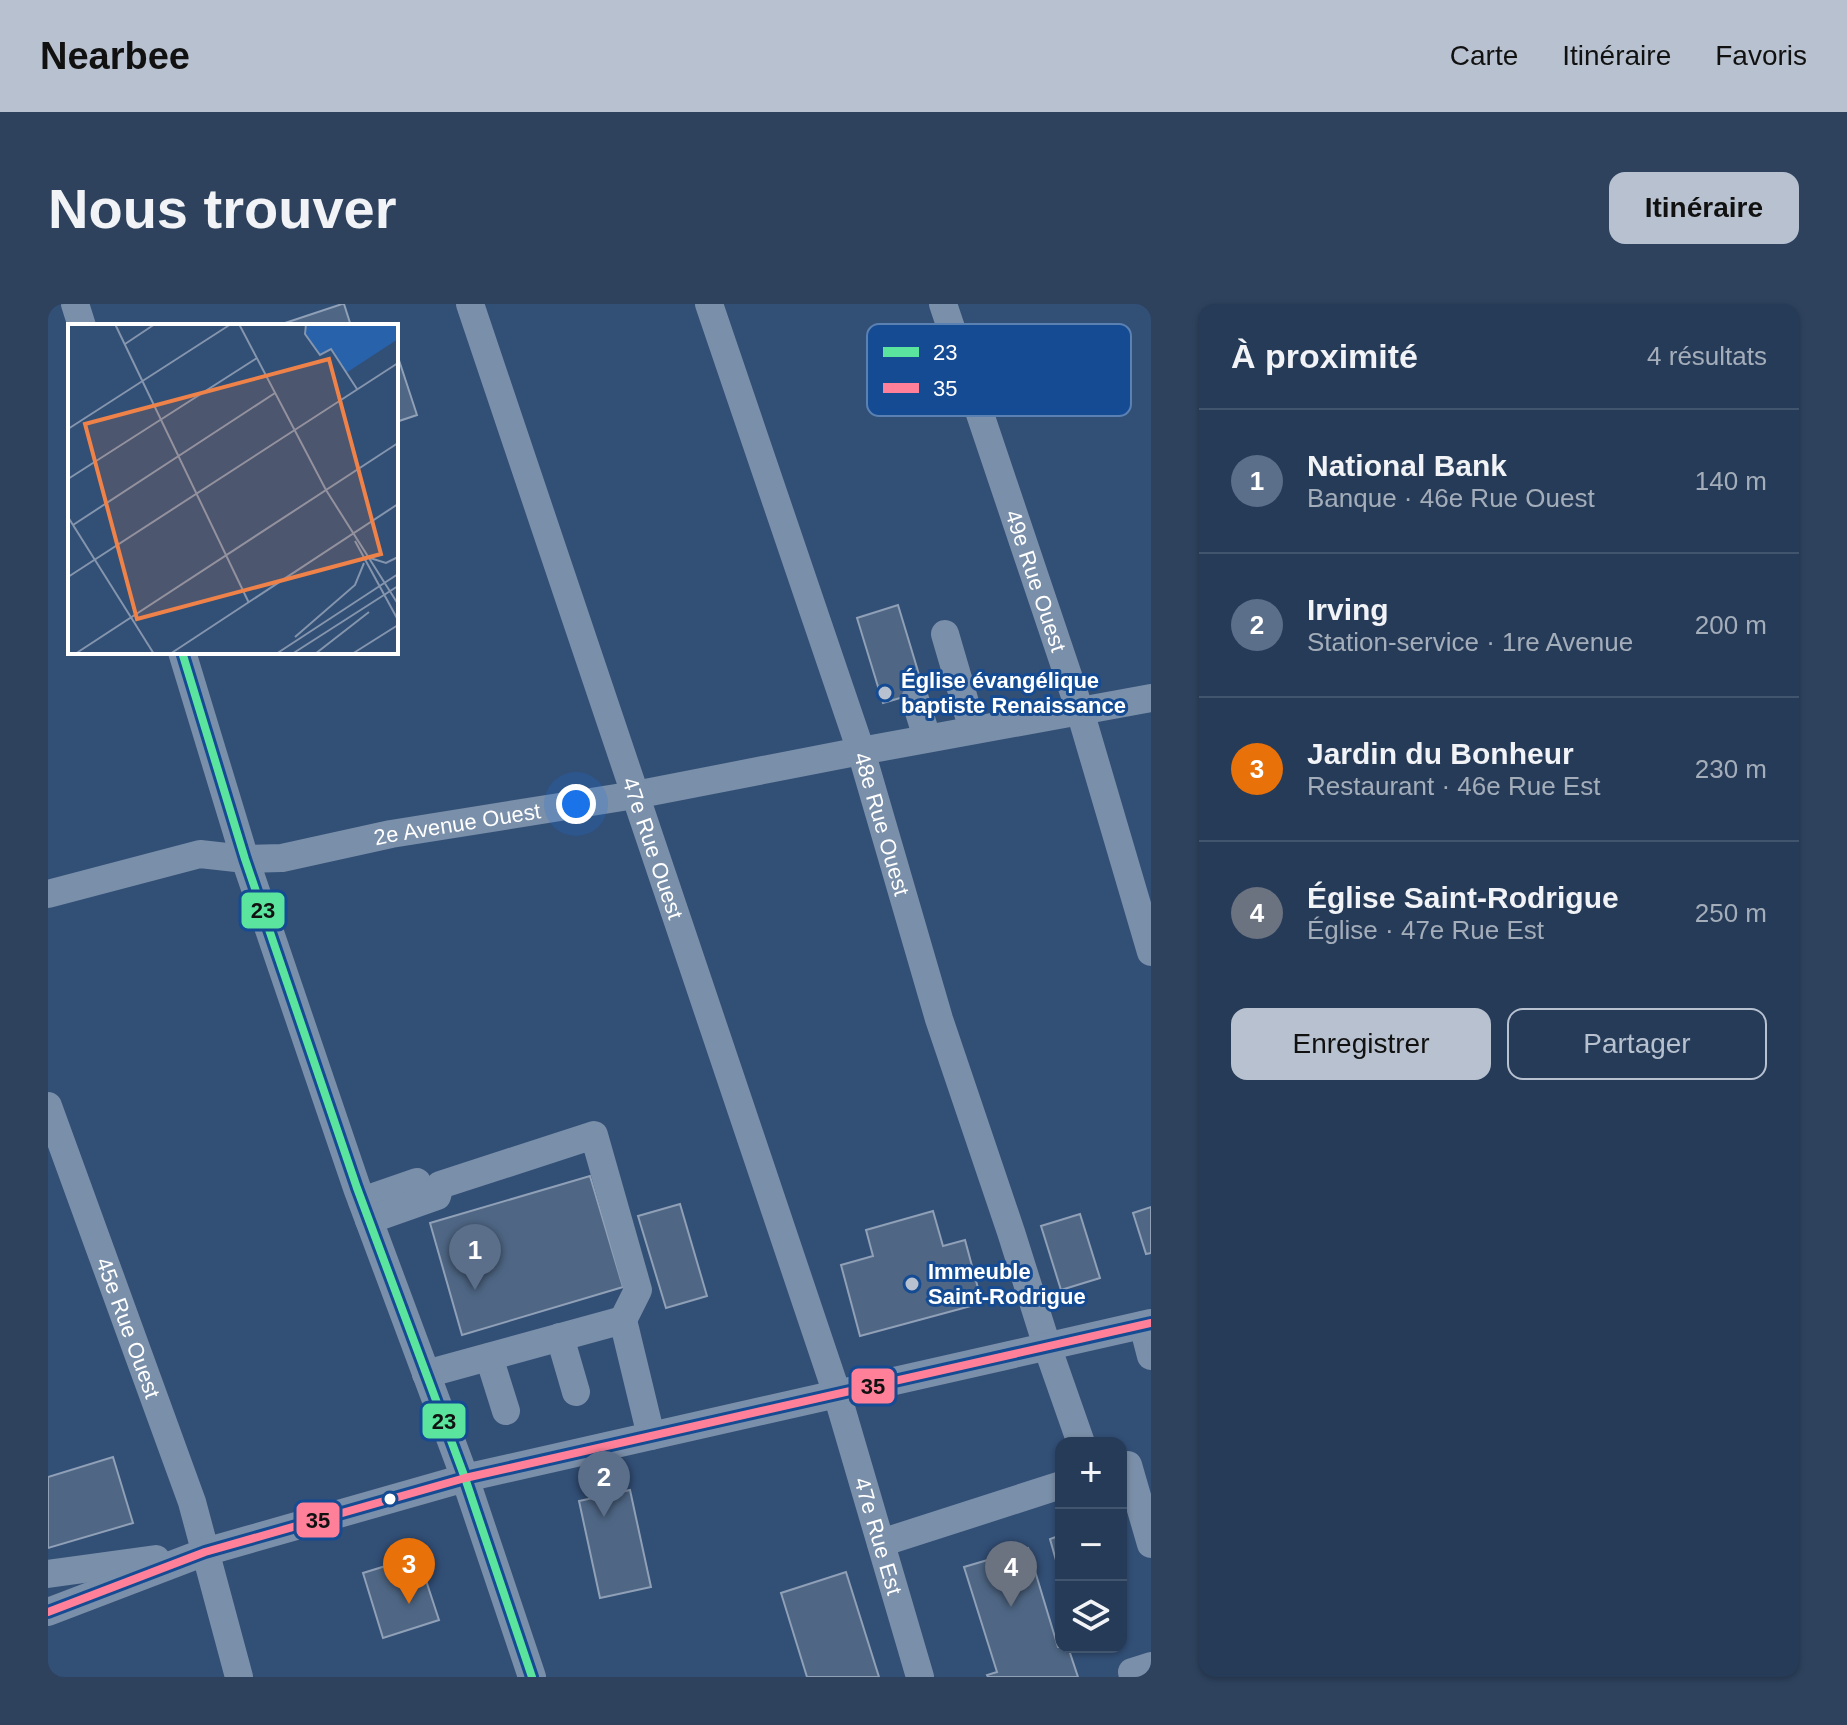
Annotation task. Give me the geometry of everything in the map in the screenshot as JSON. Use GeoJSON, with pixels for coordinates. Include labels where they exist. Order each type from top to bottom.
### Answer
{"type":"FeatureCollection","features":[{"type":"Feature","properties":{"kind":"street"},"geometry":{"type":"LineString","coordinates":[[75,304],[81,324]]}},
{"type":"Feature","properties":{"kind":"street","name":"47e Rue Ouest"},"geometry":{"type":"LineString","coordinates":[[470,304],[837,1394]]}},
{"type":"Feature","properties":{"kind":"street","name":"48e Rue Ouest"},"geometry":{"type":"LineString","coordinates":[[709,304],[861,751],[939,1019],[1079,1437]]}},
{"type":"Feature","properties":{"kind":"street","name":"49e Rue Ouest"},"geometry":{"type":"LineString","coordinates":[[943,304],[950,324]]}},
{"type":"Feature","properties":{"kind":"street","name":"49e Rue Ouest"},"geometry":{"type":"LineString","coordinates":[[981,416],[1080,711],[1151,952]]}},
{"type":"Feature","properties":{"kind":"street"},"geometry":{"type":"LineString","coordinates":[[945,634],[973,730]]}},
{"type":"Feature","properties":{"kind":"street"},"geometry":{"type":"LineString","coordinates":[[183,654],[245,859],[365,1210],[465,1478],[532,1677]]}},
{"type":"Feature","properties":{"kind":"street","name":"2e Avenue Ouest"},"geometry":{"type":"LineString","coordinates":[[48,894],[200,854],[245,859],[282,858],[391,834],[635,795],[1151,698]]}},
{"type":"Feature","properties":{"kind":"street"},"geometry":{"type":"LineString","coordinates":[[915,699],[927,738]]}},
{"type":"Feature","properties":{"kind":"street","name":"45e Rue Ouest"},"geometry":{"type":"LineString","coordinates":[[48,1106],[192,1502],[239,1677]]}},
{"type":"Feature","properties":{"kind":"street"},"geometry":{"type":"LineString","coordinates":[[365,1210],[437,1196],[440,1185],[594,1135],[638,1290],[623,1320],[651,1436]]}},
{"type":"Feature","properties":{"kind":"street"},"geometry":{"type":"LineString","coordinates":[[365,1210],[417,1182]]}},
{"type":"Feature","properties":{"kind":"street"},"geometry":{"type":"LineString","coordinates":[[426,1374],[623,1320]]}},
{"type":"Feature","properties":{"kind":"street"},"geometry":{"type":"LineString","coordinates":[[48,1612],[205,1552],[465,1478],[1147,1324],[1151,1356]]}},
{"type":"Feature","properties":{"kind":"street"},"geometry":{"type":"LineString","coordinates":[[560,1337],[576,1392]]}},
{"type":"Feature","properties":{"kind":"street"},"geometry":{"type":"LineString","coordinates":[[489,1357],[506,1411]]}},
{"type":"Feature","properties":{"kind":"street","name":"47e Rue Est"},"geometry":{"type":"LineString","coordinates":[[837,1394],[920,1677]]}},
{"type":"Feature","properties":{"kind":"street"},"geometry":{"type":"LineString","coordinates":[[1133,1463],[1151,1544]]}},
{"type":"Feature","properties":{"kind":"street"},"geometry":{"type":"LineString","coordinates":[[881,1543],[1055,1487]]}},
{"type":"Feature","properties":{"kind":"street"},"geometry":{"type":"LineString","coordinates":[[48,1574],[205,1552]]}},
{"type":"Feature","properties":{"kind":"building"},"geometry":{"type":"Polygon","coordinates":[[[342,304],[350,324],[282,324],[342,304]]]}},
{"type":"Feature","properties":{"kind":"building"},"geometry":{"type":"Polygon","coordinates":[[[398,357],[417,415],[398,421],[398,357]]]}},
{"type":"Feature","properties":{"kind":"building"},"geometry":{"type":"Polygon","coordinates":[[[898,605],[924,691],[883,703],[857,618],[898,605]]]}},
{"type":"Feature","properties":{"kind":"building"},"geometry":{"type":"Polygon","coordinates":[[[590,1176],[623,1287],[462,1335],[430,1223],[590,1176]]]}},
{"type":"Feature","properties":{"kind":"building"},"geometry":{"type":"Polygon","coordinates":[[[680,1204],[707,1296],[666,1308],[638,1216],[680,1204]]]}},
{"type":"Feature","properties":{"kind":"building"},"geometry":{"type":"Polygon","coordinates":[[[1151,1207],[1151,1253],[1146,1254],[1133,1213],[1151,1207]]]}},
{"type":"Feature","properties":{"kind":"building","name":"Immeuble Saint-Rodrigue"},"geometry":{"type":"Polygon","coordinates":[[[933,1211],[943,1246],[965,1240],[982,1303],[860,1336],[841,1265],[873,1256],[866,1230],[933,1211]]]}},
{"type":"Feature","properties":{"kind":"building"},"geometry":{"type":"Polygon","coordinates":[[[1080,1214],[1100,1278],[1061,1290],[1041,1226],[1080,1214]]]}},
{"type":"Feature","properties":{"kind":"building"},"geometry":{"type":"Polygon","coordinates":[[[113,1457],[133,1523],[48,1548],[48,1477],[113,1457]]]}},
{"type":"Feature","properties":{"kind":"building"},"geometry":{"type":"Polygon","coordinates":[[[630,1490],[651,1587],[600,1598],[579,1501],[630,1490]]]}},
{"type":"Feature","properties":{"kind":"building"},"geometry":{"type":"Polygon","coordinates":[[[1055,1537],[1055,1557],[1050,1539],[1055,1537]]]}},
{"type":"Feature","properties":{"kind":"building"},"geometry":{"type":"Polygon","coordinates":[[[1028,1548],[1055,1637],[1055,1653],[1070,1653],[1078,1677],[988,1677],[997,1672],[964,1567],[1028,1548]]]}},
{"type":"Feature","properties":{"kind":"building"},"geometry":{"type":"Polygon","coordinates":[[[418,1556],[439,1620],[383,1638],[363,1573],[418,1556]]]}},
{"type":"Feature","properties":{"kind":"building"},"geometry":{"type":"Polygon","coordinates":[[[846,1572],[879,1677],[807,1677],[781,1593],[846,1572]]]}},
{"type":"Feature","properties":{"kind":"transit line","name":"23"},"geometry":{"type":"LineString","coordinates":[[183,654],[245,859],[357,1188],[465,1478],[532,1677]]}},
{"type":"Feature","properties":{"kind":"transit line","name":"35"},"geometry":{"type":"LineString","coordinates":[[48,1612],[205,1552],[465,1478],[1151,1323]]}},
{"type":"Feature","properties":{"kind":"place","name":"Église évangélique baptiste Renaissance"},"geometry":{"type":"Point","coordinates":[885,693]}},
{"type":"Feature","properties":{"kind":"place","name":"Immeuble Saint-Rodrigue"},"geometry":{"type":"Point","coordinates":[912,1284]}},
{"type":"Feature","properties":{"kind":"place","name":"National Bank"},"geometry":{"type":"Point","coordinates":[475,1290]}},
{"type":"Feature","properties":{"kind":"place","name":"Irving"},"geometry":{"type":"Point","coordinates":[604,1517]}},
{"type":"Feature","properties":{"kind":"place","name":"Jardin du Bonheur"},"geometry":{"type":"Point","coordinates":[409,1604]}},
{"type":"Feature","properties":{"kind":"place","name":"Église Saint-Rodrigue"},"geometry":{"type":"Point","coordinates":[1011,1607]}}]}
